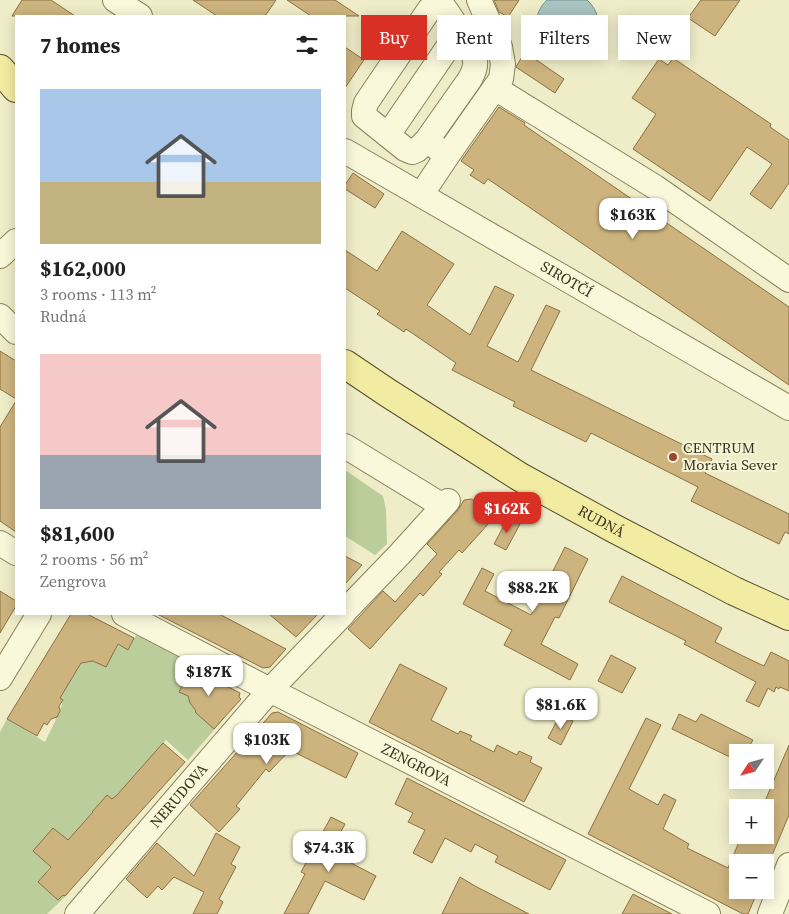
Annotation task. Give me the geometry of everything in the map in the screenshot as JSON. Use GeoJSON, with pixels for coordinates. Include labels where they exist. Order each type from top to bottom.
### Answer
{"type":"FeatureCollection","features":[{"type":"Feature","properties":{"kind":"main road"},"geometry":{"type":"LineString","coordinates":[[0,69],[15,87]]}},
{"type":"Feature","properties":{"kind":"main road","name":"RUDNÁ"},"geometry":{"type":"LineString","coordinates":[[346,365],[520,477],[717,582],[789,616]]}},
{"type":"Feature","properties":{"kind":"street"},"geometry":{"type":"LineString","coordinates":[[115,0],[138,15]]}},
{"type":"Feature","properties":{"kind":"street"},"geometry":{"type":"LineString","coordinates":[[421,195],[501,79],[503,64],[500,47],[479,0]]}},
{"type":"Feature","properties":{"kind":"street"},"geometry":{"type":"LineString","coordinates":[[450,15],[442,6],[434,5],[429,10],[366,103],[364,116],[405,149],[412,152],[418,150],[470,80],[474,70],[475,60]]}},
{"type":"Feature","properties":{"kind":"street"},"geometry":{"type":"LineString","coordinates":[[388,135],[439,60]]}},
{"type":"Feature","properties":{"kind":"street"},"geometry":{"type":"LineString","coordinates":[[495,88],[655,187],[789,280]]}},
{"type":"Feature","properties":{"kind":"street"},"geometry":{"type":"LineString","coordinates":[[427,140],[447,156]]}},
{"type":"Feature","properties":{"kind":"street","name":"SIROTČÍ"},"geometry":{"type":"LineString","coordinates":[[346,152],[789,408]]}},
{"type":"Feature","properties":{"kind":"street"},"geometry":{"type":"LineString","coordinates":[[0,316],[15,331]]}},
{"type":"Feature","properties":{"kind":"street","name":"NERUDOVA"},"geometry":{"type":"LineString","coordinates":[[346,447],[445,504],[346,611]]}},
{"type":"Feature","properties":{"kind":"street"},"geometry":{"type":"LineString","coordinates":[[0,543],[15,552]]}},
{"type":"Feature","properties":{"kind":"street"},"geometry":{"type":"LineString","coordinates":[[0,678],[38,615]]}},
{"type":"Feature","properties":{"kind":"street","name":"ZENGROVA"},"geometry":{"type":"LineString","coordinates":[[126,615],[708,914]]}},
{"type":"Feature","properties":{"kind":"street","name":"NERUDOVA"},"geometry":{"type":"LineString","coordinates":[[77,914],[270,690],[342,615]]}},
{"type":"Feature","properties":{"kind":"street"},"geometry":{"type":"LineString","coordinates":[[770,914],[789,865]]}},
{"type":"Feature","properties":{"kind":"green space"},"geometry":{"type":"Polygon","coordinates":[[[346,471],[383,496],[386,510],[387,544],[375,555],[346,537],[346,471]]]}},
{"type":"Feature","properties":{"kind":"green space"},"geometry":{"type":"Polygon","coordinates":[[[138,634],[195,664],[182,688],[221,722],[188,760],[166,740],[46,871],[69,893],[47,914],[0,914],[0,732],[7,719],[45,742],[60,711],[63,700],[60,698],[81,663],[118,644],[128,650],[138,634]]]}},
{"type":"Feature","properties":{"kind":"water"},"geometry":{"type":"Polygon","coordinates":[[[547,0],[587,0],[596,11],[597,15],[537,15],[547,0]]]}},
{"type":"Feature","properties":{"kind":"building"},"geometry":{"type":"Polygon","coordinates":[[[22,0],[51,0],[74,15],[15,15],[12,16],[22,0]]]}},
{"type":"Feature","properties":{"kind":"building"},"geometry":{"type":"Polygon","coordinates":[[[193,0],[276,0],[266,15],[216,15],[193,0]]]}},
{"type":"Feature","properties":{"kind":"building"},"geometry":{"type":"Polygon","coordinates":[[[287,0],[335,0],[359,16],[346,15],[310,15],[287,0]]]}},
{"type":"Feature","properties":{"kind":"building"},"geometry":{"type":"Polygon","coordinates":[[[494,0],[519,0],[509,15],[499,12],[494,0]]]}},
{"type":"Feature","properties":{"kind":"building"},"geometry":{"type":"Polygon","coordinates":[[[701,0],[740,0],[715,36],[690,19],[690,15],[701,0]]]}},
{"type":"Feature","properties":{"kind":"building"},"geometry":{"type":"Polygon","coordinates":[[[346,48],[361,58],[361,60],[364,60],[346,87],[346,48]]]}},
{"type":"Feature","properties":{"kind":"building"},"geometry":{"type":"Polygon","coordinates":[[[521,59],[537,60],[564,79],[555,93],[516,67],[521,59]]]}},
{"type":"Feature","properties":{"kind":"building"},"geometry":{"type":"Polygon","coordinates":[[[658,60],[668,65],[672,60],[676,60],[771,124],[770,127],[789,140],[789,183],[771,209],[750,194],[772,164],[747,147],[710,201],[633,149],[656,114],[632,98],[658,60]]]}},
{"type":"Feature","properties":{"kind":"building"},"geometry":{"type":"Polygon","coordinates":[[[499,107],[525,123],[524,125],[789,307],[789,385],[488,179],[484,184],[470,175],[474,170],[461,161],[499,107]]]}},
{"type":"Feature","properties":{"kind":"building"},"geometry":{"type":"Polygon","coordinates":[[[353,173],[384,194],[375,208],[346,190],[346,184],[353,173]]]}},
{"type":"Feature","properties":{"kind":"building"},"geometry":{"type":"Polygon","coordinates":[[[402,231],[454,264],[427,305],[470,335],[495,286],[514,295],[487,346],[518,362],[546,305],[560,311],[531,370],[712,459],[705,473],[789,514],[789,534],[785,532],[779,544],[691,501],[698,487],[591,433],[586,442],[513,406],[515,402],[452,370],[456,363],[406,329],[404,332],[377,314],[380,311],[346,289],[346,251],[377,271],[402,231]]]}},
{"type":"Feature","properties":{"kind":"building"},"geometry":{"type":"Polygon","coordinates":[[[0,351],[15,360],[15,398],[0,389],[0,351]]]}},
{"type":"Feature","properties":{"kind":"building"},"geometry":{"type":"Polygon","coordinates":[[[15,403],[15,531],[0,521],[0,427],[15,403]]]}},
{"type":"Feature","properties":{"kind":"building"},"geometry":{"type":"Polygon","coordinates":[[[471,499],[498,513],[462,553],[459,550],[439,572],[442,574],[423,596],[420,593],[370,649],[348,629],[383,591],[395,602],[437,554],[427,544],[458,510],[464,500],[471,499]]]}},
{"type":"Feature","properties":{"kind":"building"},"geometry":{"type":"Polygon","coordinates":[[[508,518],[520,524],[506,550],[494,544],[508,518]]]}},
{"type":"Feature","properties":{"kind":"building"},"geometry":{"type":"Polygon","coordinates":[[[565,547],[588,559],[559,618],[555,617],[541,644],[578,664],[570,680],[504,645],[512,630],[463,604],[482,568],[494,574],[485,591],[531,615],[565,547]]]}},
{"type":"Feature","properties":{"kind":"building"},"geometry":{"type":"Polygon","coordinates":[[[346,557],[362,565],[346,583],[346,557]]]}},
{"type":"Feature","properties":{"kind":"building"},"geometry":{"type":"Polygon","coordinates":[[[622,576],[722,628],[715,642],[764,666],[771,652],[789,661],[789,691],[776,687],[774,692],[768,688],[759,707],[746,701],[756,682],[684,644],[686,641],[609,602],[622,576]]]}},
{"type":"Feature","properties":{"kind":"building"},"geometry":{"type":"Polygon","coordinates":[[[0,591],[15,600],[15,608],[0,633],[0,591]]]}},
{"type":"Feature","properties":{"kind":"building"},"geometry":{"type":"Polygon","coordinates":[[[70,615],[89,615],[134,638],[128,650],[118,644],[106,667],[93,661],[81,663],[60,698],[63,700],[59,706],[60,711],[57,717],[51,719],[47,725],[44,723],[37,736],[7,719],[70,615]]]}},
{"type":"Feature","properties":{"kind":"building"},"geometry":{"type":"Polygon","coordinates":[[[159,615],[221,615],[286,649],[270,667],[263,668],[159,615]]]}},
{"type":"Feature","properties":{"kind":"building"},"geometry":{"type":"Polygon","coordinates":[[[270,615],[317,615],[296,637],[270,615]]]}},
{"type":"Feature","properties":{"kind":"building"},"geometry":{"type":"Polygon","coordinates":[[[611,655],[636,668],[622,693],[598,681],[611,655]]]}},
{"type":"Feature","properties":{"kind":"building"},"geometry":{"type":"Polygon","coordinates":[[[400,664],[447,688],[431,720],[458,734],[460,731],[472,736],[470,740],[494,752],[497,745],[517,755],[519,751],[532,757],[530,762],[542,768],[524,802],[369,722],[400,664]]]}},
{"type":"Feature","properties":{"kind":"building"},"geometry":{"type":"Polygon","coordinates":[[[191,668],[240,693],[239,697],[241,699],[214,729],[195,712],[188,696],[179,692],[191,668]]]}},
{"type":"Feature","properties":{"kind":"building"},"geometry":{"type":"Polygon","coordinates":[[[278,712],[358,753],[346,778],[290,750],[269,772],[266,769],[236,806],[240,809],[219,832],[190,805],[272,713],[278,712]]]}},
{"type":"Feature","properties":{"kind":"building"},"geometry":{"type":"Polygon","coordinates":[[[679,714],[696,722],[701,714],[753,740],[751,744],[729,744],[729,757],[672,729],[679,714]]]}},
{"type":"Feature","properties":{"kind":"building"},"geometry":{"type":"Polygon","coordinates":[[[560,715],[573,721],[561,745],[548,738],[560,715]]]}},
{"type":"Feature","properties":{"kind":"building"},"geometry":{"type":"Polygon","coordinates":[[[646,718],[661,725],[629,789],[658,805],[664,794],[676,800],[663,829],[689,844],[687,848],[728,868],[729,866],[729,899],[754,899],[748,914],[743,914],[588,834],[646,718]]]}},
{"type":"Feature","properties":{"kind":"building"},"geometry":{"type":"Polygon","coordinates":[[[163,743],[185,762],[65,896],[63,895],[58,900],[38,882],[51,867],[33,851],[53,828],[68,840],[107,795],[112,799],[117,795],[163,743]]]}},
{"type":"Feature","properties":{"kind":"building"},"geometry":{"type":"Polygon","coordinates":[[[789,745],[789,815],[773,854],[734,854],[738,844],[774,844],[774,799],[766,799],[770,789],[774,789],[774,780],[789,745]]]}},
{"type":"Feature","properties":{"kind":"building"},"geometry":{"type":"Polygon","coordinates":[[[407,778],[566,860],[550,890],[495,862],[498,856],[475,844],[471,852],[445,838],[432,863],[413,853],[425,830],[408,822],[413,813],[395,804],[407,778]]]}},
{"type":"Feature","properties":{"kind":"building"},"geometry":{"type":"Polygon","coordinates":[[[331,817],[345,824],[330,852],[376,876],[364,900],[325,881],[308,914],[284,914],[305,874],[301,872],[331,817]]]}},
{"type":"Feature","properties":{"kind":"building"},"geometry":{"type":"Polygon","coordinates":[[[216,833],[240,847],[231,864],[236,867],[219,899],[223,902],[217,914],[193,914],[204,892],[174,877],[162,890],[158,886],[147,898],[126,879],[157,843],[194,876],[216,833]]]}},
{"type":"Feature","properties":{"kind":"building"},"geometry":{"type":"Polygon","coordinates":[[[460,877],[475,886],[529,914],[442,914],[460,877]]]}},
{"type":"Feature","properties":{"kind":"building"},"geometry":{"type":"Polygon","coordinates":[[[633,894],[672,914],[622,914],[633,894]]]}},
{"type":"Feature","properties":{"kind":"place","name":"CENTRUM Moravia Sever"},"geometry":{"type":"Point","coordinates":[673,457]}}]}
